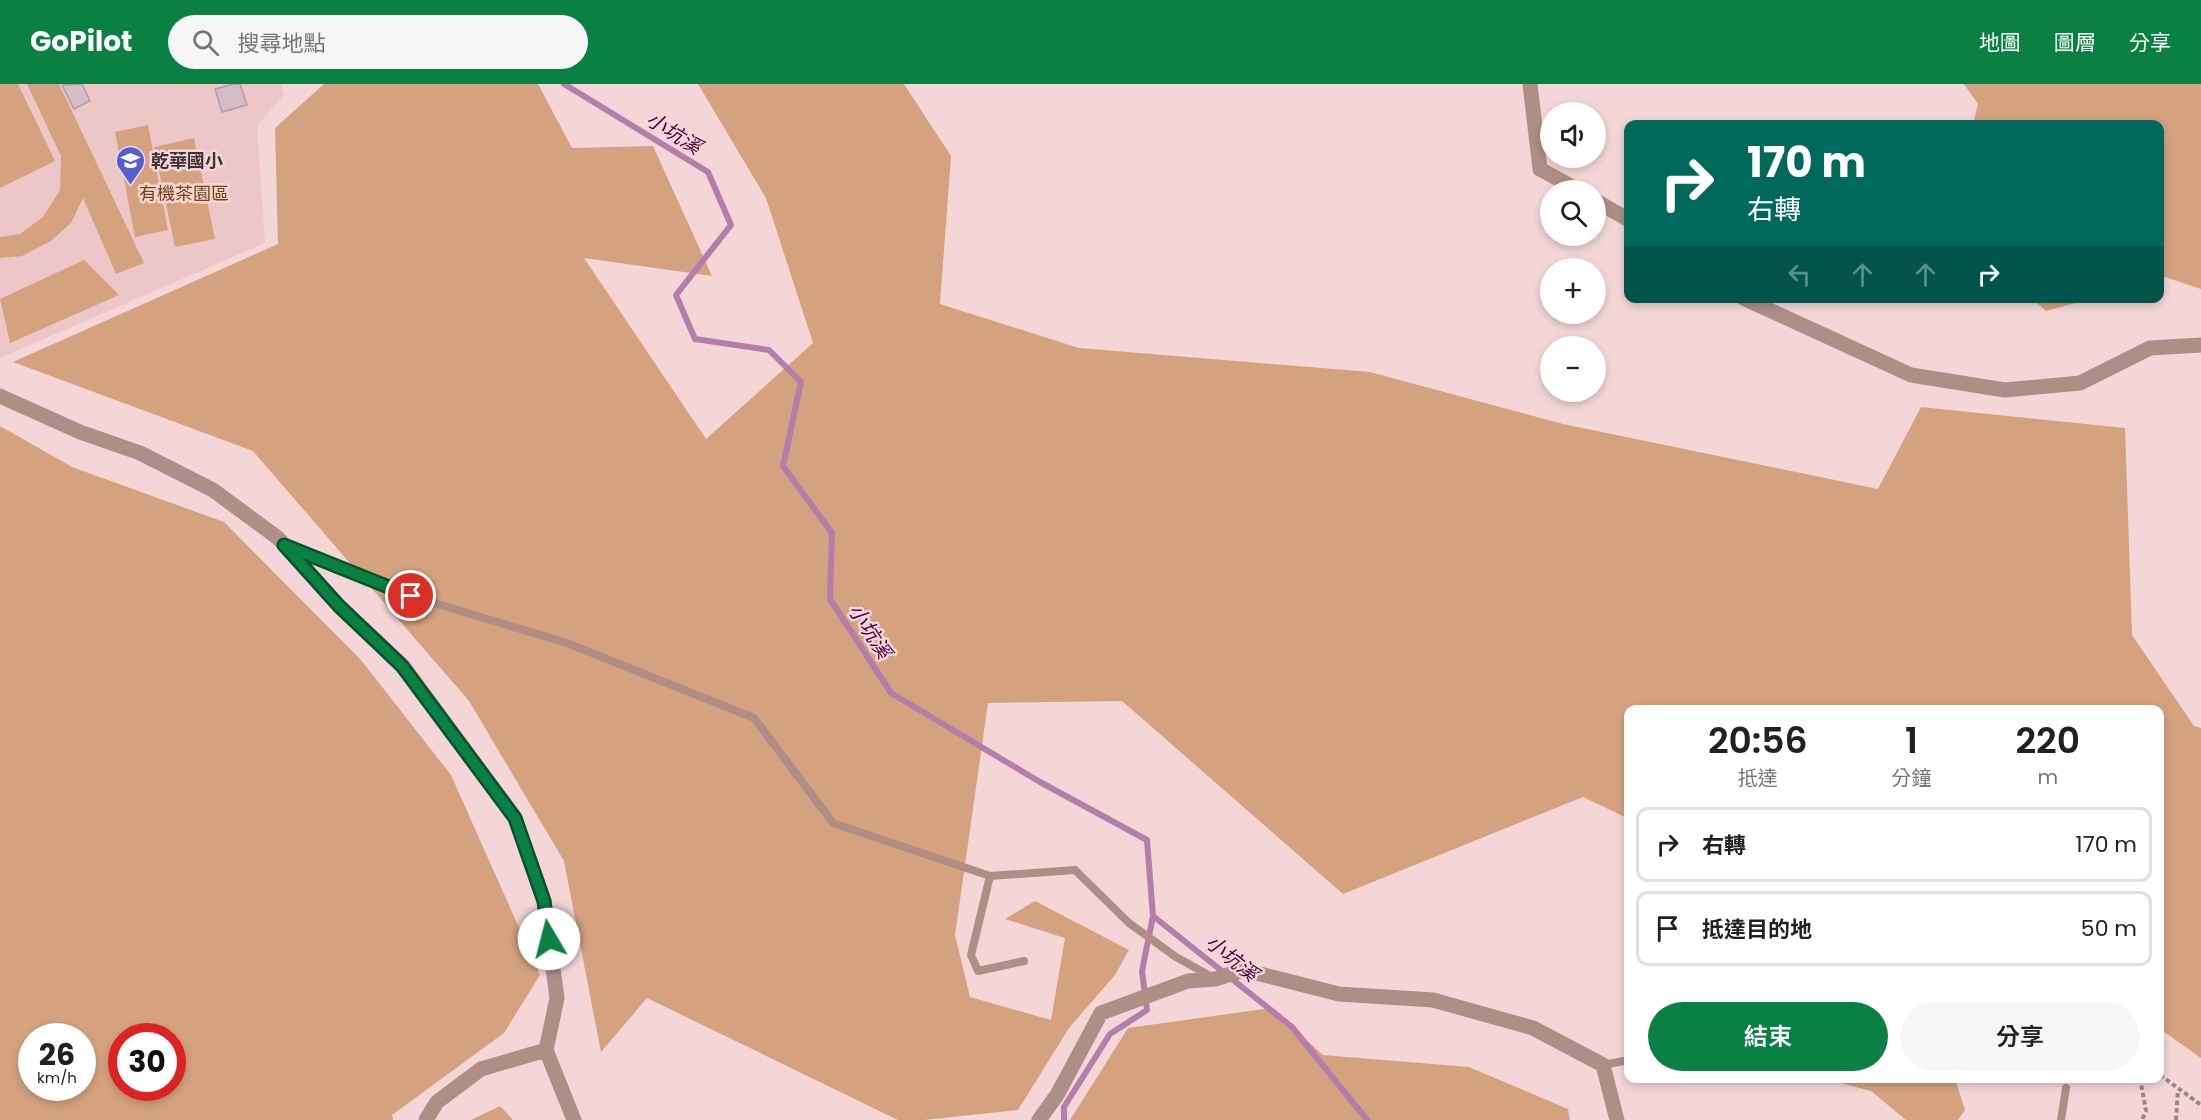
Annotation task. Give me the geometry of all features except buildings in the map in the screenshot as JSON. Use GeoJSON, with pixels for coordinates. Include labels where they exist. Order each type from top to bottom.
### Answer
{"type":"FeatureCollection","features":[{"type":"Feature","properties":{"kind":"street"},"geometry":{"type":"LineString","coordinates":[[1530,84],[1540,169],[1560,180]]}},
{"type":"Feature","properties":{"kind":"street"},"geometry":{"type":"LineString","coordinates":[[1606,207],[1624,217]]}},
{"type":"Feature","properties":{"kind":"street"},"geometry":{"type":"LineString","coordinates":[[1754,303],[1911,375],[2005,390],[2080,383],[2150,348],[2201,345]]}},
{"type":"Feature","properties":{"kind":"street"},"geometry":{"type":"LineString","coordinates":[[0,396],[80,432],[140,453],[213,490],[278,538],[339,606],[402,666],[515,818],[544,901],[557,998],[546,1050],[574,1120]]}},
{"type":"Feature","properties":{"kind":"street"},"geometry":{"type":"LineString","coordinates":[[1039,1120],[1057,1095],[1101,1012],[1188,981],[1215,979],[1244,970],[1339,994],[1433,1000],[1533,1028],[1604,1065],[1617,1120]]}},
{"type":"Feature","properties":{"kind":"street"},"geometry":{"type":"LineString","coordinates":[[426,1120],[437,1102],[481,1069],[546,1050]]}},
{"type":"Feature","properties":{"kind":"lane"},"geometry":{"type":"LineString","coordinates":[[284,545],[411,596],[567,644],[754,718],[833,823],[990,876],[1076,870],[1130,923],[1176,957],[1215,979]]}},
{"type":"Feature","properties":{"kind":"lane"},"geometry":{"type":"LineString","coordinates":[[990,876],[970,955],[978,971],[1024,961]]}},
{"type":"Feature","properties":{"kind":"lane"},"geometry":{"type":"LineString","coordinates":[[1604,1065],[1624,1061]]}},
{"type":"Feature","properties":{"kind":"lane"},"geometry":{"type":"LineString","coordinates":[[2061,1120],[2066,1088]]}},
{"type":"Feature","properties":{"kind":"path"},"geometry":{"type":"LineString","coordinates":[[2164,1078],[2201,1105]]}},
{"type":"Feature","properties":{"kind":"path"},"geometry":{"type":"LineString","coordinates":[[2141,1083],[2145,1111],[2142,1120]]}},
{"type":"Feature","properties":{"kind":"path"},"geometry":{"type":"LineString","coordinates":[[2176,1120],[2178,1090]]}},
{"type":"Feature","properties":{"kind":"shaded area","name":"乾華國小"},"geometry":{"type":"Polygon","coordinates":[[[0,84],[281,84],[284,95],[257,126],[265,243],[0,358],[0,84]]]}},
{"type":"Feature","properties":{"kind":"green space"},"geometry":{"type":"Polygon","coordinates":[[[0,84],[18,84],[55,161],[0,188],[0,84]]]}},
{"type":"Feature","properties":{"kind":"green space"},"geometry":{"type":"Polygon","coordinates":[[[27,84],[59,84],[144,263],[116,274],[83,198],[71,223],[51,241],[22,256],[0,258],[0,237],[20,234],[43,217],[60,190],[61,156],[27,84]]]}},
{"type":"Feature","properties":{"kind":"green space"},"geometry":{"type":"Polygon","coordinates":[[[324,84],[538,84],[572,148],[653,146],[712,276],[584,258],[706,439],[813,343],[766,198],[698,84],[904,84],[951,156],[940,304],[1079,348],[1370,372],[1563,424],[1878,489],[1921,407],[2125,428],[2132,635],[2194,726],[2201,728],[2201,1058],[2164,1032],[2164,705],[1624,705],[1624,817],[1583,797],[1343,894],[1122,701],[988,703],[955,935],[970,997],[1051,1020],[1065,938],[1005,919],[1035,901],[1129,950],[1115,975],[1069,1028],[1018,1110],[924,1120],[898,1120],[647,998],[601,1052],[564,861],[469,701],[253,451],[13,362],[278,244],[275,128],[324,84]]]}},
{"type":"Feature","properties":{"kind":"green space"},"geometry":{"type":"Polygon","coordinates":[[[1964,84],[2201,84],[2201,289],[2164,277],[2164,120],[1974,120],[1978,104],[1964,84]]]}},
{"type":"Feature","properties":{"kind":"green space"},"geometry":{"type":"Polygon","coordinates":[[[148,125],[168,230],[135,237],[115,132],[148,125]]]}},
{"type":"Feature","properties":{"kind":"green space","name":"有機茶園區"},"geometry":{"type":"Polygon","coordinates":[[[194,138],[215,239],[175,247],[154,147],[194,138]]]}},
{"type":"Feature","properties":{"kind":"green space"},"geometry":{"type":"Polygon","coordinates":[[[84,260],[119,295],[10,343],[0,299],[84,260]]]}},
{"type":"Feature","properties":{"kind":"green space"},"geometry":{"type":"Polygon","coordinates":[[[2037,303],[2075,303],[2046,311],[2037,303]]]}},
{"type":"Feature","properties":{"kind":"green space"},"geometry":{"type":"Polygon","coordinates":[[[0,426],[72,467],[224,522],[361,660],[451,775],[540,975],[504,1033],[392,1115],[393,1120],[0,1120],[0,426]]]}},
{"type":"Feature","properties":{"kind":"green space"},"geometry":{"type":"Polygon","coordinates":[[[1271,1008],[1323,1055],[1469,1067],[1568,1109],[1570,1120],[1070,1120],[1128,1028],[1271,1008]]]}},
{"type":"Feature","properties":{"kind":"green space"},"geometry":{"type":"Polygon","coordinates":[[[1841,1083],[1956,1083],[1965,1110],[1958,1120],[1906,1120],[1871,1091],[1841,1083]]]}},
{"type":"Feature","properties":{"kind":"green space"},"geometry":{"type":"Polygon","coordinates":[[[500,1106],[513,1120],[471,1120],[500,1106]]]}},
{"type":"Feature","properties":{"kind":"waterway","name":"小坑溪"},"geometry":{"type":"LineString","coordinates":[[564,84],[708,172],[731,225],[676,295],[695,339],[769,350],[801,382],[783,466],[832,533],[830,599],[891,693],[1040,782],[1147,840],[1153,916],[1292,1027],[1367,1120]]}},
{"type":"Feature","properties":{"kind":"waterway"},"geometry":{"type":"LineString","coordinates":[[1064,1120],[1064,1107],[1110,1034],[1147,1010],[1142,971],[1153,916]]}},
{"type":"Feature","properties":{"kind":"place","name":"乾華國小"},"geometry":{"type":"Point","coordinates":[130,186]}},
{"type":"Feature","properties":{"kind":"route"},"geometry":{"type":"LineString","coordinates":[[411,596],[284,545],[339,606],[402,666],[515,818],[544,901],[549,939]]}}]}
